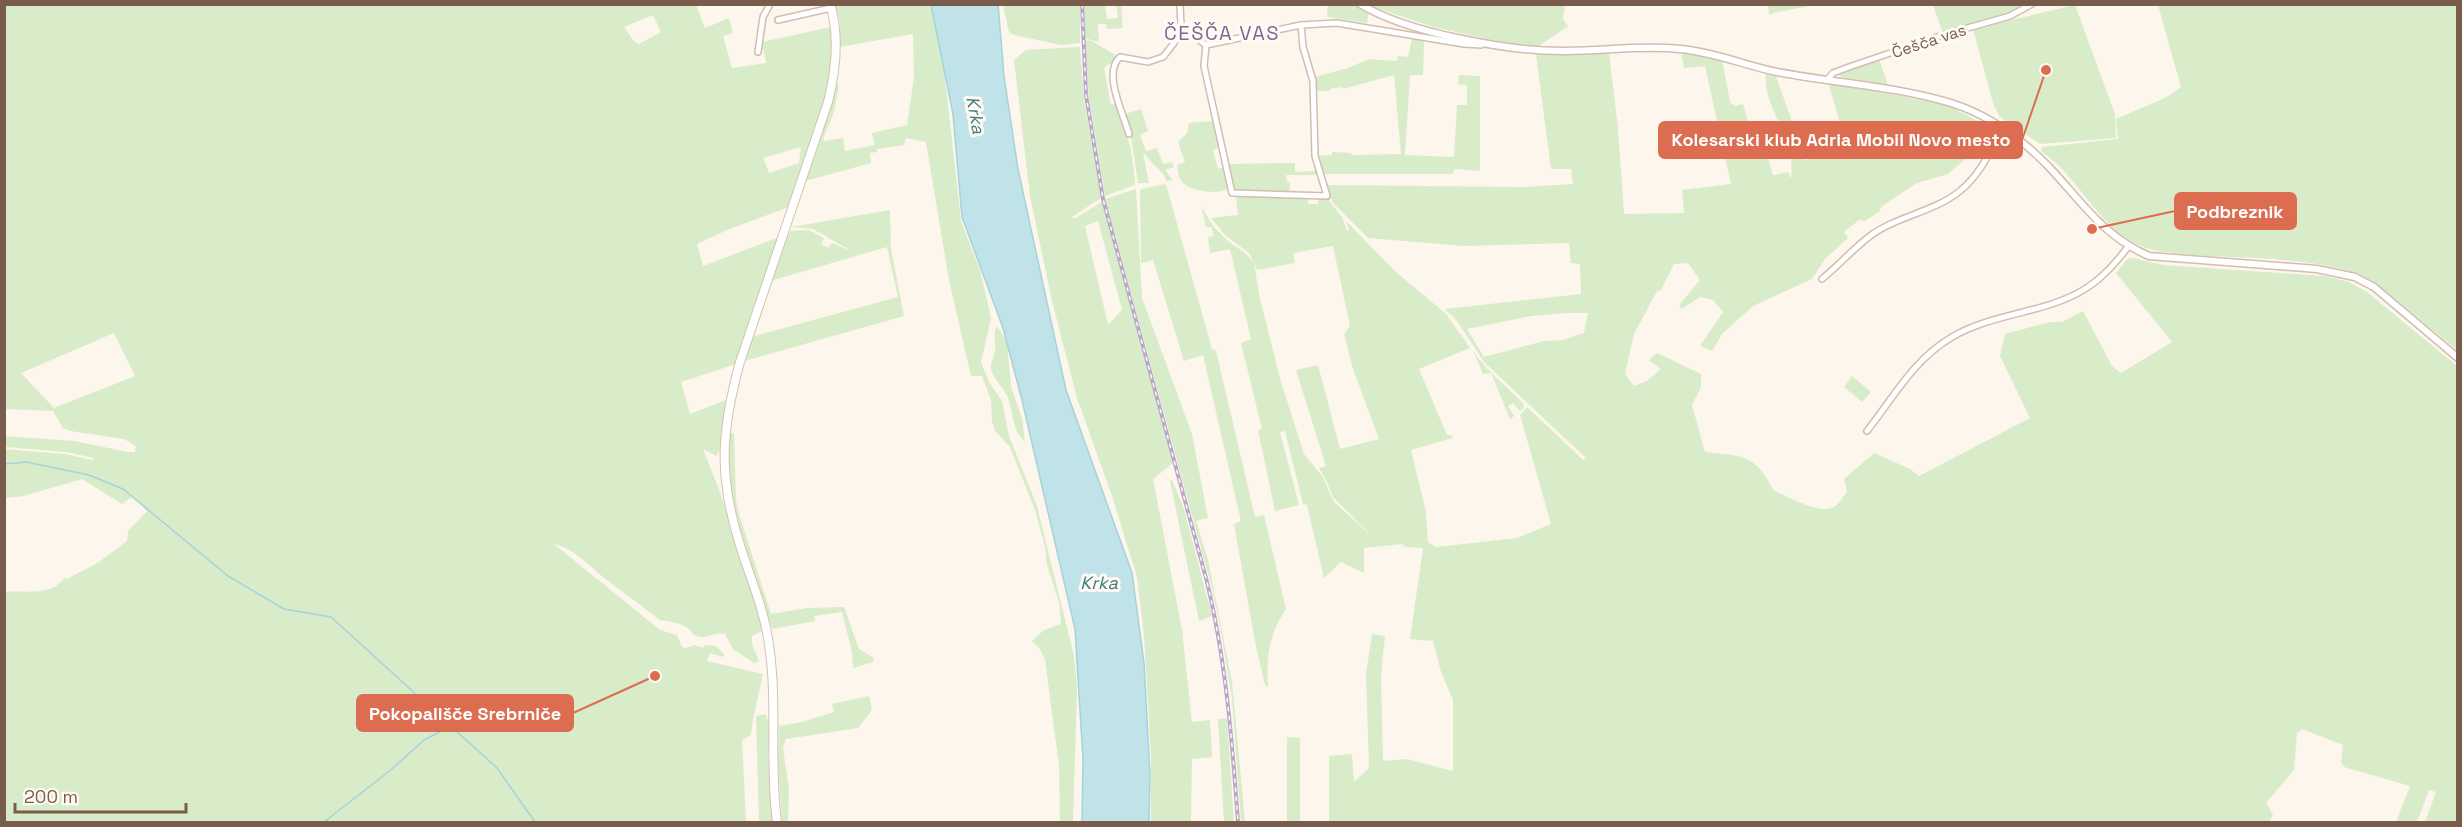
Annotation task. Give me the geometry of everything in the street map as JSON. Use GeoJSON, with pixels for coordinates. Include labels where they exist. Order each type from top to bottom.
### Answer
{"type":"FeatureCollection","features":[{"type":"Feature","properties":{"kind":"main road"},"geometry":{"type":"LineString","coordinates":[[777,822],[773,786],[773,682],[769,642],[763,614],[730,512],[723,457],[728,404],[740,362],[828,102],[834,77],[835,24],[831,6]]}},
{"type":"Feature","properties":{"kind":"street"},"geometry":{"type":"LineString","coordinates":[[758,52],[763,17],[770,4]]}},
{"type":"Feature","properties":{"kind":"street"},"geometry":{"type":"LineString","coordinates":[[1129,134],[1114,86],[1116,60],[1123,57],[1148,62],[1163,57],[1174,43],[1181,26],[1180,4]]}},
{"type":"Feature","properties":{"kind":"street"},"geometry":{"type":"LineString","coordinates":[[1360,4],[1378,14],[1409,24],[1493,45]]}},
{"type":"Feature","properties":{"kind":"street","name":"Češča vas"},"geometry":{"type":"LineString","coordinates":[[1827,80],[1833,73],[1849,67],[1943,35],[2010,16],[2032,4]]}},
{"type":"Feature","properties":{"kind":"street"},"geometry":{"type":"LineString","coordinates":[[778,20],[831,6]]}},
{"type":"Feature","properties":{"kind":"street"},"geometry":{"type":"LineString","coordinates":[[1181,26],[1206,45],[1302,25],[1337,23],[1464,44],[1542,51],[1679,49],[1717,54],[1779,72],[1947,102],[1969,109],[2004,127],[2047,165],[2101,227],[2128,247],[2149,256],[2317,269],[2355,277],[2374,287],[2457,358]]}},
{"type":"Feature","properties":{"kind":"street"},"geometry":{"type":"LineString","coordinates":[[1206,45],[1204,66],[1206,78],[1232,193],[1327,196],[1315,156],[1313,81],[1303,47],[1302,25]]}},
{"type":"Feature","properties":{"kind":"street"},"geometry":{"type":"LineString","coordinates":[[1822,279],[1869,236],[1894,221],[1947,199],[1960,191],[1979,170],[2004,127]]}},
{"type":"Feature","properties":{"kind":"street"},"geometry":{"type":"LineString","coordinates":[[1867,431],[1911,369],[1932,350],[1953,336],[1981,323],[2059,302],[2079,293],[2104,274],[2128,247]]}},
{"type":"Feature","properties":{"kind":"green space"},"geometry":{"type":"Polygon","coordinates":[[[1768,4],[1815,5],[1772,15],[1769,14],[1768,4]]]}},
{"type":"Feature","properties":{"kind":"green space"},"geometry":{"type":"Polygon","coordinates":[[[5,5],[696,5],[705,28],[729,18],[733,33],[723,36],[732,68],[766,63],[762,42],[831,27],[832,50],[826,96],[789,207],[697,244],[703,266],[779,237],[736,364],[681,382],[690,414],[726,400],[720,450],[716,456],[703,449],[721,495],[759,615],[762,631],[752,636],[752,644],[759,661],[754,663],[733,649],[725,634],[700,637],[683,626],[661,621],[578,556],[554,544],[660,630],[677,635],[682,647],[716,646],[724,654],[723,657],[710,653],[707,661],[763,674],[751,735],[742,740],[746,822],[5,822],[5,592],[52,588],[64,578],[67,579],[99,562],[127,541],[128,531],[147,511],[132,497],[122,504],[82,479],[24,496],[5,498],[5,449],[65,454],[92,460],[94,458],[66,452],[5,447],[4,436],[74,441],[128,452],[135,452],[136,446],[124,439],[70,431],[63,428],[53,411],[5,409],[5,5]],[[653,15],[624,27],[639,44],[661,32],[653,15]],[[801,147],[763,158],[769,173],[799,163],[801,147]],[[114,333],[21,373],[54,408],[135,376],[114,333]]]}},
{"type":"Feature","properties":{"kind":"green space"},"geometry":{"type":"Polygon","coordinates":[[[835,5],[930,5],[941,42],[961,221],[980,270],[991,318],[981,362],[989,382],[1002,401],[1009,436],[1037,506],[1074,656],[1077,689],[1073,822],[1060,822],[1059,766],[1045,659],[1040,649],[1032,641],[1044,630],[1061,624],[1059,602],[1047,565],[1045,547],[1035,510],[1010,447],[995,431],[991,400],[982,376],[971,376],[949,280],[926,142],[906,138],[904,145],[877,149],[877,152],[870,153],[871,163],[805,181],[836,84],[839,85],[834,112],[824,141],[843,138],[845,151],[875,145],[872,133],[907,125],[914,77],[913,34],[840,47],[840,22],[835,5]]]}},
{"type":"Feature","properties":{"kind":"green space"},"geometry":{"type":"Polygon","coordinates":[[[1003,5],[1080,5],[1080,43],[1061,45],[1014,35],[1009,32],[1003,5]]]}},
{"type":"Feature","properties":{"kind":"green space"},"geometry":{"type":"Polygon","coordinates":[[[1084,5],[1105,5],[1107,19],[1118,18],[1116,5],[1121,5],[1123,28],[1107,29],[1106,24],[1098,24],[1099,42],[1084,38],[1084,5]]]}},
{"type":"Feature","properties":{"kind":"green space"},"geometry":{"type":"Polygon","coordinates":[[[1328,5],[1355,5],[1369,12],[1367,23],[1327,17],[1328,5]]]}},
{"type":"Feature","properties":{"kind":"green space"},"geometry":{"type":"Polygon","coordinates":[[[1368,5],[1565,5],[1563,19],[1568,26],[1539,46],[1530,46],[1495,41],[1430,26],[1368,5]]]}},
{"type":"Feature","properties":{"kind":"green space"},"geometry":{"type":"Polygon","coordinates":[[[1933,5],[2025,5],[2016,10],[1943,33],[1933,5]]]}},
{"type":"Feature","properties":{"kind":"green space"},"geometry":{"type":"Polygon","coordinates":[[[2075,5],[2115,114],[2116,138],[2040,144],[1999,116],[1993,103],[1973,29],[2075,5]]]}},
{"type":"Feature","properties":{"kind":"green space"},"geometry":{"type":"Polygon","coordinates":[[[2158,5],[2457,5],[2457,350],[2377,284],[2339,268],[2289,260],[2173,253],[2152,250],[2139,245],[2124,237],[2111,226],[2054,161],[2041,151],[2042,147],[2118,139],[2116,119],[2167,97],[2181,87],[2158,5]]]}},
{"type":"Feature","properties":{"kind":"green space"},"geometry":{"type":"Polygon","coordinates":[[[1412,39],[1424,42],[1423,75],[1410,75],[1405,155],[1454,157],[1457,105],[1467,105],[1467,85],[1458,84],[1459,75],[1480,76],[1480,171],[1455,169],[1452,174],[1322,174],[1318,156],[1332,155],[1332,152],[1351,153],[1352,155],[1401,154],[1394,75],[1329,91],[1315,91],[1314,77],[1348,68],[1369,59],[1397,61],[1398,56],[1408,57],[1412,39]]]}},
{"type":"Feature","properties":{"kind":"green space"},"geometry":{"type":"Polygon","coordinates":[[[1084,40],[1092,41],[1117,56],[1113,66],[1109,64],[1104,68],[1111,105],[1117,103],[1127,133],[1133,164],[1135,185],[1105,196],[1089,99],[1084,40]]]}},
{"type":"Feature","properties":{"kind":"green space"},"geometry":{"type":"Polygon","coordinates":[[[1080,47],[1084,99],[1101,198],[1072,217],[1074,219],[1102,202],[1173,463],[1153,479],[1182,630],[1192,722],[1210,720],[1212,757],[1192,759],[1191,822],[1151,822],[1151,757],[1144,635],[1137,577],[1112,496],[1077,398],[1052,301],[1030,196],[1014,60],[1026,50],[1080,47]],[[1098,221],[1085,226],[1108,325],[1122,310],[1098,221]]]}},
{"type":"Feature","properties":{"kind":"green space"},"geometry":{"type":"Polygon","coordinates":[[[1681,52],[1722,59],[1730,102],[1735,106],[1743,104],[1754,142],[1762,140],[1773,175],[1789,172],[1789,177],[1791,177],[1791,163],[1789,150],[1769,97],[1766,73],[1775,74],[1806,160],[1848,150],[1828,82],[1947,105],[1991,128],[1990,137],[1982,143],[1974,160],[1968,157],[1948,174],[1917,183],[1882,206],[1879,212],[1865,221],[1859,220],[1844,232],[1848,238],[1825,259],[1812,279],[1753,306],[1722,334],[1712,351],[1700,346],[1723,312],[1713,300],[1700,297],[1682,309],[1679,305],[1700,280],[1688,263],[1674,264],[1634,334],[1625,374],[1634,386],[1647,381],[1661,369],[1649,360],[1657,353],[1701,374],[1701,387],[1692,405],[1705,452],[1747,459],[1760,469],[1773,490],[1812,507],[1828,509],[1836,506],[1847,492],[1844,479],[1874,453],[1910,469],[1919,476],[2030,418],[2000,356],[2005,334],[2050,322],[2062,322],[2083,311],[2112,366],[2121,373],[2172,342],[2116,273],[2127,259],[2133,258],[2163,265],[2325,276],[2349,282],[2367,292],[2457,366],[2457,822],[2425,822],[2436,792],[2429,790],[2417,822],[2396,822],[2410,786],[2344,767],[2341,762],[2343,745],[2302,729],[2297,733],[2294,770],[2266,803],[2273,815],[2269,822],[1329,822],[1329,756],[1352,754],[1354,782],[1369,768],[1366,674],[1372,634],[1385,636],[1381,675],[1383,761],[1407,759],[1453,771],[1453,700],[1441,672],[1433,641],[1410,639],[1423,548],[1404,547],[1403,544],[1364,548],[1364,573],[1341,562],[1324,578],[1307,505],[1303,504],[1285,431],[1280,432],[1299,505],[1275,511],[1258,430],[1262,429],[1241,343],[1251,339],[1230,249],[1210,253],[1208,237],[1213,236],[1212,227],[1206,227],[1201,206],[1213,226],[1253,262],[1249,253],[1226,236],[1211,218],[1238,215],[1236,195],[1307,197],[1308,204],[1318,204],[1318,197],[1326,197],[1342,217],[1347,231],[1349,230],[1346,221],[1397,273],[1446,314],[1470,348],[1419,369],[1447,435],[1452,435],[1453,438],[1411,450],[1426,512],[1428,542],[1436,547],[1517,538],[1551,524],[1520,415],[1527,407],[1583,460],[1586,458],[1484,362],[1457,321],[1445,309],[1581,294],[1580,264],[1571,263],[1569,243],[1464,246],[1368,238],[1333,203],[1325,185],[1523,187],[1573,184],[1571,169],[1551,169],[1536,54],[1609,53],[1618,128],[1624,214],[1684,213],[1682,190],[1731,184],[1705,66],[1684,68],[1681,52]],[[1333,246],[1293,253],[1295,263],[1257,270],[1254,264],[1259,294],[1281,382],[1304,454],[1322,476],[1334,502],[1375,539],[1333,497],[1319,468],[1326,466],[1296,370],[1318,365],[1340,449],[1379,439],[1353,369],[1344,334],[1350,326],[1333,246]],[[1588,313],[1531,316],[1467,329],[1484,357],[1544,341],[1563,340],[1584,333],[1588,313]]]}},
{"type":"Feature","properties":{"kind":"green space"},"geometry":{"type":"Polygon","coordinates":[[[1879,59],[1888,85],[1841,77],[1840,74],[1843,71],[1879,59]]]}},
{"type":"Feature","properties":{"kind":"green space"},"geometry":{"type":"Polygon","coordinates":[[[1141,109],[1148,131],[1140,135],[1146,151],[1157,148],[1163,164],[1172,162],[1174,167],[1165,170],[1173,180],[1166,181],[1164,175],[1143,153],[1149,183],[1138,183],[1130,130],[1124,114],[1141,109]]]}},
{"type":"Feature","properties":{"kind":"green space"},"geometry":{"type":"Polygon","coordinates":[[[1212,121],[1220,147],[1213,150],[1218,169],[1226,167],[1229,188],[1213,192],[1193,189],[1183,183],[1179,177],[1177,165],[1185,162],[1178,142],[1187,133],[1189,123],[1212,121]]]}},
{"type":"Feature","properties":{"kind":"green space"},"geometry":{"type":"Polygon","coordinates":[[[1295,163],[1295,172],[1317,171],[1318,175],[1286,175],[1287,182],[1290,183],[1290,194],[1233,190],[1228,164],[1295,163]]]}},
{"type":"Feature","properties":{"kind":"green space"},"geometry":{"type":"Polygon","coordinates":[[[1166,184],[1212,349],[1216,351],[1255,517],[1264,515],[1286,609],[1272,637],[1268,687],[1265,685],[1256,647],[1234,524],[1241,521],[1203,355],[1184,361],[1153,260],[1141,262],[1140,191],[1166,184]]]}},
{"type":"Feature","properties":{"kind":"green space"},"geometry":{"type":"Polygon","coordinates":[[[1136,189],[1142,298],[1192,434],[1208,518],[1196,521],[1208,560],[1232,682],[1245,822],[1241,822],[1232,699],[1212,588],[1105,199],[1136,189]]]}},
{"type":"Feature","properties":{"kind":"green space"},"geometry":{"type":"Polygon","coordinates":[[[890,210],[891,249],[904,316],[744,361],[751,337],[898,297],[887,247],[770,281],[790,231],[809,230],[824,238],[821,244],[828,248],[832,243],[853,252],[813,229],[791,227],[890,210]]]}},
{"type":"Feature","properties":{"kind":"green space"},"geometry":{"type":"Polygon","coordinates":[[[996,327],[1007,342],[1011,387],[1022,418],[1025,442],[1017,432],[1008,398],[991,369],[995,351],[996,327]]]}},
{"type":"Feature","properties":{"kind":"green space"},"geometry":{"type":"Polygon","coordinates":[[[1473,351],[1490,372],[1523,403],[1524,408],[1520,411],[1513,403],[1508,406],[1514,416],[1510,419],[1491,373],[1483,374],[1473,351]]]}},
{"type":"Feature","properties":{"kind":"green space"},"geometry":{"type":"Polygon","coordinates":[[[1852,376],[1871,392],[1862,402],[1844,387],[1852,376]]]}},
{"type":"Feature","properties":{"kind":"green space"},"geometry":{"type":"Polygon","coordinates":[[[734,433],[736,500],[771,614],[807,608],[844,607],[859,649],[874,658],[873,662],[853,668],[852,652],[842,612],[814,616],[815,621],[773,629],[771,626],[747,555],[735,510],[728,434],[734,433]]]}},
{"type":"Feature","properties":{"kind":"green space"},"geometry":{"type":"Polygon","coordinates":[[[1172,480],[1184,509],[1212,616],[1199,621],[1170,481],[1172,480]]]}},
{"type":"Feature","properties":{"kind":"green space"},"geometry":{"type":"Polygon","coordinates":[[[869,696],[872,710],[858,728],[786,739],[783,748],[789,789],[788,822],[782,822],[778,766],[779,726],[834,712],[832,704],[869,696]]]}},
{"type":"Feature","properties":{"kind":"green space"},"geometry":{"type":"Polygon","coordinates":[[[766,714],[769,728],[768,756],[773,822],[759,822],[756,716],[766,714]]]}},
{"type":"Feature","properties":{"kind":"green space"},"geometry":{"type":"Polygon","coordinates":[[[1227,718],[1234,822],[1224,822],[1218,719],[1227,718]]]}},
{"type":"Feature","properties":{"kind":"green space"},"geometry":{"type":"Polygon","coordinates":[[[1287,737],[1300,738],[1300,822],[1287,822],[1287,737]]]}},
{"type":"Feature","properties":{"kind":"water","name":"Krka"},"geometry":{"type":"Polygon","coordinates":[[[998,4],[1004,76],[1018,169],[1066,390],[1132,573],[1144,663],[1150,776],[1149,822],[1082,822],[1083,759],[1075,629],[1003,328],[962,217],[953,114],[931,5],[998,4]]]}},
{"type":"Feature","properties":{"kind":"waterway"},"geometry":{"type":"LineString","coordinates":[[4,464],[26,462],[89,475],[123,489],[228,576],[284,609],[331,617],[497,768],[535,822]]}},
{"type":"Feature","properties":{"kind":"waterway"},"geometry":{"type":"LineString","coordinates":[[324,822],[392,769],[424,740],[449,727]]}},
{"type":"Feature","properties":{"kind":"railway"},"geometry":{"type":"LineString","coordinates":[[1082,4],[1086,95],[1103,199],[1213,608],[1227,700],[1238,822]]}},
{"type":"Feature","properties":{"kind":"place","name":"Kolesarski klub Adria Mobil Novo mesto"},"geometry":{"type":"Point","coordinates":[2046,70]}},
{"type":"Feature","properties":{"kind":"place","name":"Podbreznik"},"geometry":{"type":"Point","coordinates":[2092,229]}},
{"type":"Feature","properties":{"kind":"place","name":"Pokopališče Srebrniče"},"geometry":{"type":"Point","coordinates":[655,676]}},
{"type":"Feature","properties":{"kind":"district","name":"ČEŠČA VAS"},"geometry":{"type":"Point","coordinates":[1222,33]}}]}
